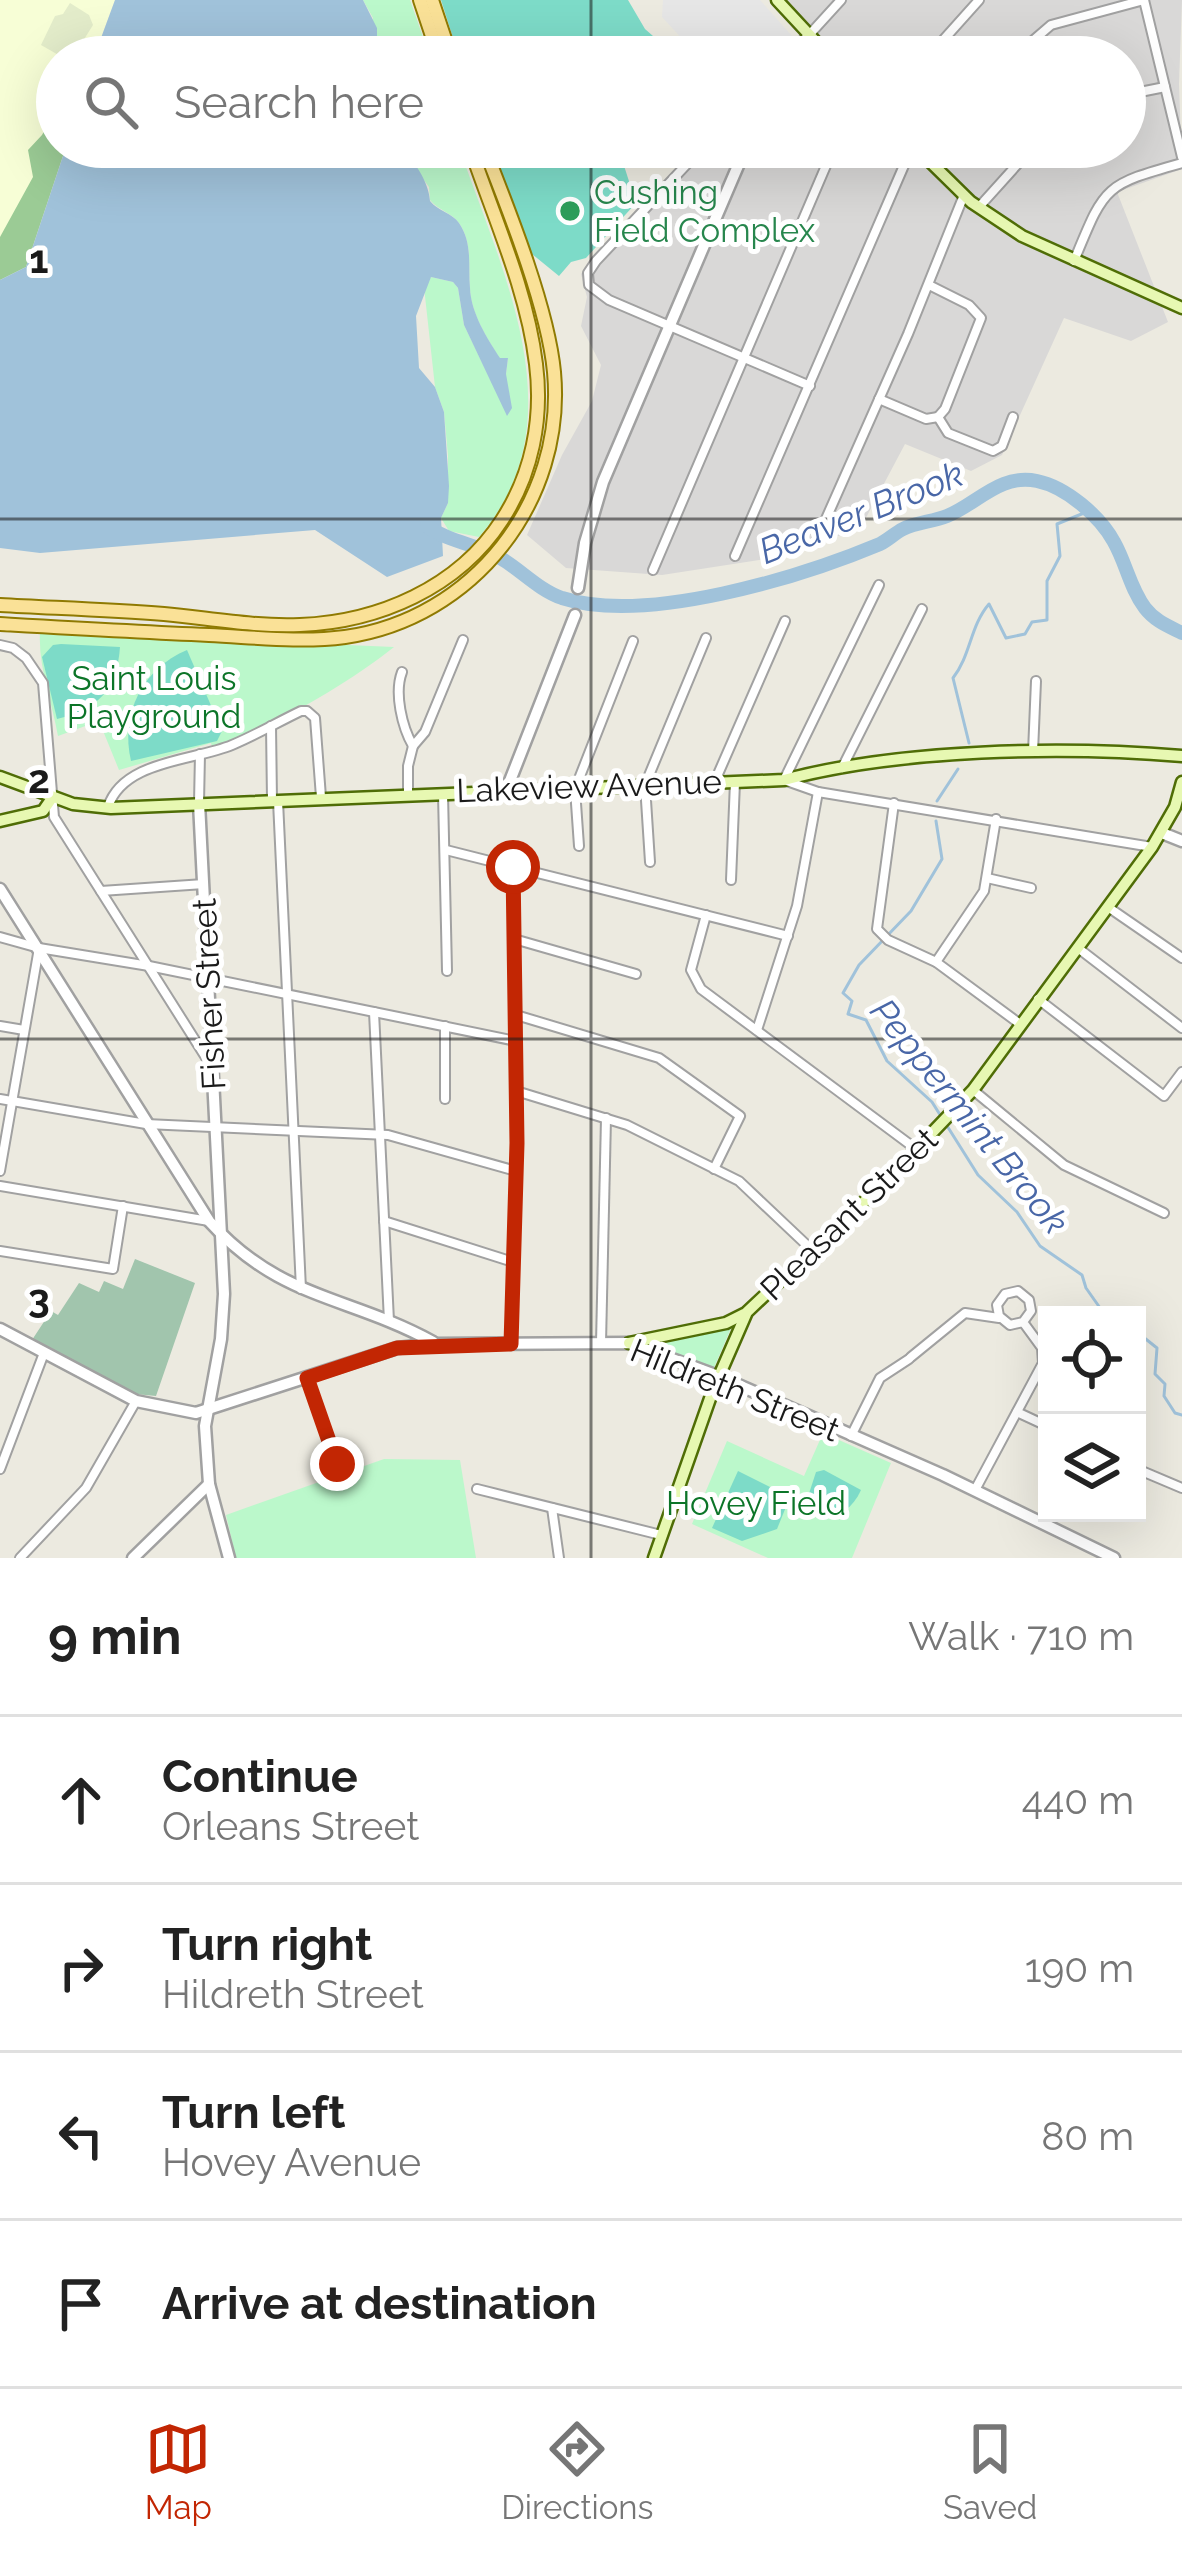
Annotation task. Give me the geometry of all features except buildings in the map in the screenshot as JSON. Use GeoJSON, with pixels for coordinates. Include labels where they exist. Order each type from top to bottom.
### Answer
{"type":"FeatureCollection","features":[{"type":"Feature","properties":{"kind":"main road"},"geometry":{"type":"LineString","coordinates":[[420,0],[432,36]]}},
{"type":"Feature","properties":{"kind":"main road"},"geometry":{"type":"LineString","coordinates":[[432,0],[444,36]]}},
{"type":"Feature","properties":{"kind":"main road"},"geometry":{"type":"LineString","coordinates":[[778,0],[809,34]]}},
{"type":"Feature","properties":{"kind":"main road"},"geometry":{"type":"LineString","coordinates":[[0,605],[299,625],[390,608],[431,588],[471,558],[497,527],[519,488],[536,438],[538,379],[523,301],[477,168]]}},
{"type":"Feature","properties":{"kind":"main road"},"geometry":{"type":"LineString","coordinates":[[0,624],[272,638],[349,637],[411,618],[456,592],[486,566],[511,538],[532,499],[554,419],[555,383],[544,321],[491,168]]}},
{"type":"Feature","properties":{"kind":"main road"},"geometry":{"type":"LineString","coordinates":[[936,168],[979,207],[1022,236],[1179,305]]}},
{"type":"Feature","properties":{"kind":"main road","name":"Lakeview Avenue"},"geometry":{"type":"LineString","coordinates":[[0,777],[73,805],[108,807],[784,780],[842,768],[1033,752],[1182,756]]}},
{"type":"Feature","properties":{"kind":"main road","name":"Pleasant Street"},"geometry":{"type":"LineString","coordinates":[[654,1558],[718,1376],[747,1312],[973,1090],[1152,847],[1182,782]]}},
{"type":"Feature","properties":{"kind":"main road"},"geometry":{"type":"LineString","coordinates":[[0,821],[43,811],[52,798]]}},
{"type":"Feature","properties":{"kind":"main road"},"geometry":{"type":"LineString","coordinates":[[628,1343],[726,1323],[747,1312]]}},
{"type":"Feature","properties":{"kind":"street"},"geometry":{"type":"LineString","coordinates":[[809,34],[841,0]]}},
{"type":"Feature","properties":{"kind":"street"},"geometry":{"type":"LineString","coordinates":[[947,36],[979,0]]}},
{"type":"Feature","properties":{"kind":"street"},"geometry":{"type":"LineString","coordinates":[[1039,36],[1051,26],[1144,0],[1182,160],[1111,188],[1099,202],[1074,261]]}},
{"type":"Feature","properties":{"kind":"street"},"geometry":{"type":"LineString","coordinates":[[1146,91],[1166,87]]}},
{"type":"Feature","properties":{"kind":"street"},"geometry":{"type":"LineString","coordinates":[[683,168],[596,261],[587,278],[599,295],[810,386]]}},
{"type":"Feature","properties":{"kind":"street"},"geometry":{"type":"LineString","coordinates":[[578,587],[594,506],[737,168]]}},
{"type":"Feature","properties":{"kind":"street"},"geometry":{"type":"LineString","coordinates":[[653,570],[824,168]]}},
{"type":"Feature","properties":{"kind":"street"},"geometry":{"type":"LineString","coordinates":[[736,556],[904,168]]}},
{"type":"Feature","properties":{"kind":"street"},"geometry":{"type":"LineString","coordinates":[[979,207],[1014,168]]}},
{"type":"Feature","properties":{"kind":"street"},"geometry":{"type":"LineString","coordinates":[[817,539],[964,195]]}},
{"type":"Feature","properties":{"kind":"street"},"geometry":{"type":"LineString","coordinates":[[928,285],[969,305],[980,316],[938,417]]}},
{"type":"Feature","properties":{"kind":"street"},"geometry":{"type":"LineString","coordinates":[[879,399],[926,419],[938,417]]}},
{"type":"Feature","properties":{"kind":"street"},"geometry":{"type":"LineString","coordinates":[[938,417],[948,433],[993,451],[1002,446],[1012,417]]}},
{"type":"Feature","properties":{"kind":"street"},"geometry":{"type":"LineString","coordinates":[[879,585],[784,780],[818,792],[1152,847]]}},
{"type":"Feature","properties":{"kind":"street"},"geometry":{"type":"LineString","coordinates":[[842,768],[922,609]]}},
{"type":"Feature","properties":{"kind":"street"},"geometry":{"type":"LineString","coordinates":[[506,791],[574,615]]}},
{"type":"Feature","properties":{"kind":"street"},"geometry":{"type":"LineString","coordinates":[[715,781],[785,620]]}},
{"type":"Feature","properties":{"kind":"street"},"geometry":{"type":"LineString","coordinates":[[650,862],[645,785],[706,638]]}},
{"type":"Feature","properties":{"kind":"street"},"geometry":{"type":"LineString","coordinates":[[408,794],[413,746],[425,732],[463,640]]}},
{"type":"Feature","properties":{"kind":"street"},"geometry":{"type":"LineString","coordinates":[[579,846],[575,789],[633,641]]}},
{"type":"Feature","properties":{"kind":"street"},"geometry":{"type":"LineString","coordinates":[[0,645],[26,658],[43,683],[54,817],[212,1068]]}},
{"type":"Feature","properties":{"kind":"street"},"geometry":{"type":"LineString","coordinates":[[402,673],[397,687],[406,734],[413,746]]}},
{"type":"Feature","properties":{"kind":"street"},"geometry":{"type":"LineString","coordinates":[[1033,752],[1036,681]]}},
{"type":"Feature","properties":{"kind":"street"},"geometry":{"type":"LineString","coordinates":[[108,807],[114,792],[134,778],[301,711],[315,718],[321,797]]}},
{"type":"Feature","properties":{"kind":"street"},"geometry":{"type":"LineString","coordinates":[[271,726],[301,1289]]}},
{"type":"Feature","properties":{"kind":"street","name":"Fisher Street"},"geometry":{"type":"LineString","coordinates":[[200,754],[224,1294],[221,1339],[206,1413],[209,1484],[229,1558]]}},
{"type":"Feature","properties":{"kind":"street"},"geometry":{"type":"LineString","coordinates":[[731,880],[735,780]]}},
{"type":"Feature","properties":{"kind":"street"},"geometry":{"type":"LineString","coordinates":[[443,792],[446,971]]}},
{"type":"Feature","properties":{"kind":"street"},"geometry":{"type":"LineString","coordinates":[[757,1030],[788,936],[818,792]]}},
{"type":"Feature","properties":{"kind":"street"},"geometry":{"type":"LineString","coordinates":[[894,803],[877,917],[885,938],[935,962],[1020,1024]]}},
{"type":"Feature","properties":{"kind":"street"},"geometry":{"type":"LineString","coordinates":[[935,962],[981,898],[997,819]]}},
{"type":"Feature","properties":{"kind":"street"},"geometry":{"type":"LineString","coordinates":[[1162,832],[1182,841]]}},
{"type":"Feature","properties":{"kind":"street"},"geometry":{"type":"LineString","coordinates":[[446,850],[788,936]]}},
{"type":"Feature","properties":{"kind":"street"},"geometry":{"type":"LineString","coordinates":[[511,1344],[516,1171],[513,867]]}},
{"type":"Feature","properties":{"kind":"street"},"geometry":{"type":"LineString","coordinates":[[987,878],[1031,887]]}},
{"type":"Feature","properties":{"kind":"street"},"geometry":{"type":"LineString","coordinates":[[101,891],[204,884]]}},
{"type":"Feature","properties":{"kind":"street"},"geometry":{"type":"LineString","coordinates":[[0,889],[146,1124],[220,1233],[264,1271],[436,1344]]}},
{"type":"Feature","properties":{"kind":"street"},"geometry":{"type":"LineString","coordinates":[[1106,906],[1182,958]]}},
{"type":"Feature","properties":{"kind":"street"},"geometry":{"type":"LineString","coordinates":[[706,915],[693,976],[711,998],[917,1150]]}},
{"type":"Feature","properties":{"kind":"street"},"geometry":{"type":"LineString","coordinates":[[0,937],[516,1041]]}},
{"type":"Feature","properties":{"kind":"street"},"geometry":{"type":"LineString","coordinates":[[514,939],[636,974]]}},
{"type":"Feature","properties":{"kind":"street"},"geometry":{"type":"LineString","coordinates":[[1076,946],[1182,1028]]}},
{"type":"Feature","properties":{"kind":"street"},"geometry":{"type":"LineString","coordinates":[[0,1171],[39,948]]}},
{"type":"Feature","properties":{"kind":"street"},"geometry":{"type":"LineString","coordinates":[[1038,999],[1164,1096],[1182,1072]]}},
{"type":"Feature","properties":{"kind":"street"},"geometry":{"type":"LineString","coordinates":[[374,1012],[389,1321]]}},
{"type":"Feature","properties":{"kind":"street"},"geometry":{"type":"LineString","coordinates":[[516,1015],[659,1058],[740,1116],[714,1169]]}},
{"type":"Feature","properties":{"kind":"street"},"geometry":{"type":"LineString","coordinates":[[0,1026],[24,1030]]}},
{"type":"Feature","properties":{"kind":"street"},"geometry":{"type":"LineString","coordinates":[[445,1026],[445,1099]]}},
{"type":"Feature","properties":{"kind":"street"},"geometry":{"type":"LineString","coordinates":[[973,1090],[1064,1165],[1164,1213]]}},
{"type":"Feature","properties":{"kind":"street"},"geometry":{"type":"LineString","coordinates":[[516,1091],[606,1118],[714,1169],[754,1192],[812,1250]]}},
{"type":"Feature","properties":{"kind":"street"},"geometry":{"type":"LineString","coordinates":[[0,1099],[146,1124],[380,1134],[516,1171]]}},
{"type":"Feature","properties":{"kind":"street"},"geometry":{"type":"LineString","coordinates":[[601,1342],[606,1118]]}},
{"type":"Feature","properties":{"kind":"street"},"geometry":{"type":"LineString","coordinates":[[0,1186],[209,1221]]}},
{"type":"Feature","properties":{"kind":"street"},"geometry":{"type":"LineString","coordinates":[[0,1251],[112,1269],[123,1206]]}},
{"type":"Feature","properties":{"kind":"street"},"geometry":{"type":"LineString","coordinates":[[384,1221],[513,1262]]}},
{"type":"Feature","properties":{"kind":"street"},"geometry":{"type":"LineString","coordinates":[[851,1436],[880,1378],[965,1313],[1000,1318],[1012,1325],[1030,1314],[1030,1303],[1016,1291],[999,1300],[1000,1318]]}},
{"type":"Feature","properties":{"kind":"street"},"geometry":{"type":"LineString","coordinates":[[975,1490],[1043,1356],[1023,1322]]}},
{"type":"Feature","properties":{"kind":"street","name":"Hildreth Street"},"geometry":{"type":"LineString","coordinates":[[0,1329],[136,1401],[206,1413],[397,1348],[628,1343],[718,1376],[975,1490],[1114,1558]]}},
{"type":"Feature","properties":{"kind":"street"},"geometry":{"type":"LineString","coordinates":[[0,1469],[44,1353]]}},
{"type":"Feature","properties":{"kind":"street"},"geometry":{"type":"LineString","coordinates":[[307,1378],[337,1464]]}},
{"type":"Feature","properties":{"kind":"street"},"geometry":{"type":"LineString","coordinates":[[20,1558],[86,1488],[136,1401]]}},
{"type":"Feature","properties":{"kind":"street"},"geometry":{"type":"LineString","coordinates":[[1017,1412],[1038,1422]]}},
{"type":"Feature","properties":{"kind":"street"},"geometry":{"type":"LineString","coordinates":[[1146,1473],[1182,1488]]}},
{"type":"Feature","properties":{"kind":"street"},"geometry":{"type":"LineString","coordinates":[[133,1558],[209,1484]]}},
{"type":"Feature","properties":{"kind":"street"},"geometry":{"type":"LineString","coordinates":[[477,1489],[661,1535]]}},
{"type":"Feature","properties":{"kind":"street"},"geometry":{"type":"LineString","coordinates":[[552,1508],[559,1558]]}},
{"type":"Feature","properties":{"kind":"shaded area"},"geometry":{"type":"Polygon","coordinates":[[[0,0],[115,0],[102,36],[36,36],[36,168],[56,168],[0,280],[0,0]]]}},
{"type":"Feature","properties":{"kind":"shaded area"},"geometry":{"type":"Polygon","coordinates":[[[115,0],[363,0],[377,28],[377,36],[102,36],[115,0]]]}},
{"type":"Feature","properties":{"kind":"shaded area"},"geometry":{"type":"Polygon","coordinates":[[[663,0],[760,0],[792,36],[680,36],[662,17],[663,0]]]}},
{"type":"Feature","properties":{"kind":"shaded area"},"geometry":{"type":"Polygon","coordinates":[[[775,0],[1182,0],[1182,169],[1117,192],[1168,322],[1131,341],[1064,318],[1002,455],[971,471],[905,444],[860,529],[765,559],[662,575],[566,568],[527,535],[592,401],[601,365],[581,326],[587,297],[581,274],[679,168],[1146,168],[1146,36],[804,34],[775,0]]]}},
{"type":"Feature","properties":{"kind":"shaded area"},"geometry":{"type":"Polygon","coordinates":[[[70,3],[89,15],[93,25],[86,36],[45,36],[55,16],[63,14],[70,3]]]}},
{"type":"Feature","properties":{"kind":"shaded area"},"geometry":{"type":"Polygon","coordinates":[[[59,168],[417,168],[430,201],[463,231],[473,307],[500,358],[508,358],[512,408],[507,416],[464,325],[458,288],[453,282],[431,277],[416,316],[419,368],[435,387],[444,412],[449,486],[441,518],[443,556],[387,577],[315,530],[40,553],[0,548],[0,280],[26,267],[59,168]]]}},
{"type":"Feature","properties":{"kind":"shaded area"},"geometry":{"type":"Polygon","coordinates":[[[135,1259],[195,1283],[156,1396],[135,1394],[32,1340],[51,1311],[58,1315],[79,1283],[99,1292],[104,1281],[123,1289],[135,1259]]]}},
{"type":"Feature","properties":{"kind":"green space"},"geometry":{"type":"Polygon","coordinates":[[[363,0],[410,0],[423,36],[369,36],[373,18],[363,0]]]}},
{"type":"Feature","properties":{"kind":"green space"},"geometry":{"type":"Polygon","coordinates":[[[441,0],[628,0],[653,36],[452,36],[441,0]]]}},
{"type":"Feature","properties":{"kind":"green space"},"geometry":{"type":"Polygon","coordinates":[[[36,141],[36,168],[59,168],[26,267],[0,280],[0,237],[33,177],[28,150],[36,141]]]}},
{"type":"Feature","properties":{"kind":"green space"},"geometry":{"type":"Polygon","coordinates":[[[415,168],[467,168],[523,345],[528,395],[524,444],[509,492],[479,537],[449,531],[441,518],[448,503],[448,456],[424,287],[431,277],[453,282],[458,288],[464,325],[491,381],[506,374],[508,358],[500,359],[473,307],[463,231],[430,200],[429,187],[415,168]]]}},
{"type":"Feature","properties":{"kind":"green space","name":"Cushing Field Complex"},"geometry":{"type":"Polygon","coordinates":[[[497,168],[625,168],[636,203],[586,258],[571,262],[559,276],[523,240],[497,168]]]}},
{"type":"Feature","properties":{"kind":"green space","name":"Saint Louis Playground"},"geometry":{"type":"Polygon","coordinates":[[[40,632],[394,647],[330,691],[260,728],[212,747],[211,743],[119,770],[99,721],[58,736],[43,671],[40,632]]]}},
{"type":"Feature","properties":{"kind":"green space"},"geometry":{"type":"Polygon","coordinates":[[[53,645],[120,647],[115,675],[103,695],[84,710],[57,719],[42,657],[53,645]]]}},
{"type":"Feature","properties":{"kind":"green space"},"geometry":{"type":"Polygon","coordinates":[[[187,650],[222,731],[217,741],[131,761],[129,726],[138,695],[158,669],[187,650]]]}},
{"type":"Feature","properties":{"kind":"green space"},"geometry":{"type":"Polygon","coordinates":[[[732,1326],[713,1370],[653,1344],[654,1341],[732,1326]]]}},
{"type":"Feature","properties":{"kind":"green space","name":"Hovey Field"},"geometry":{"type":"Polygon","coordinates":[[[823,1433],[891,1463],[852,1558],[768,1558],[692,1524],[727,1441],[804,1476],[823,1433]]]}},
{"type":"Feature","properties":{"kind":"green space"},"geometry":{"type":"Polygon","coordinates":[[[384,1459],[460,1460],[476,1558],[236,1558],[226,1515],[384,1459]]]}},
{"type":"Feature","properties":{"kind":"green space"},"geometry":{"type":"Polygon","coordinates":[[[824,1470],[861,1490],[837,1514],[803,1512],[816,1472],[824,1470]]]}},
{"type":"Feature","properties":{"kind":"green space"},"geometry":{"type":"Polygon","coordinates":[[[738,1471],[790,1497],[777,1529],[742,1541],[712,1528],[738,1471]]]}},
{"type":"Feature","properties":{"kind":"waterway","name":"Beaver Brook"},"geometry":{"type":"LineString","coordinates":[[427,526],[493,554],[562,598],[636,606],[723,594],[809,570],[880,544],[908,527],[947,516],[1000,485],[1037,481],[1059,489],[1091,513],[1114,542],[1145,608],[1182,633]]}},
{"type":"Feature","properties":{"kind":"waterway","name":"Peppermint Brook"},"geometry":{"type":"LineString","coordinates":[[969,743],[953,678],[978,622],[989,604],[1006,638],[1025,634],[1032,622],[1047,620],[1047,581],[1060,556],[1057,524],[1089,511]]}},
{"type":"Feature","properties":{"kind":"waterway","name":"Peppermint Brook"},"geometry":{"type":"LineString","coordinates":[[937,801],[958,769]]}},
{"type":"Feature","properties":{"kind":"waterway","name":"Peppermint Brook"},"geometry":{"type":"LineString","coordinates":[[936,821],[942,859],[911,911],[859,965],[843,993],[852,1001],[848,1014],[866,1020],[887,1061],[932,1102],[978,1175],[1017,1212],[1040,1246],[1082,1275],[1099,1306]]}},
{"type":"Feature","properties":{"kind":"waterway","name":"Peppermint Brook"},"geometry":{"type":"LineString","coordinates":[[1146,1339],[1157,1348],[1155,1374],[1165,1384],[1164,1396],[1175,1413],[1182,1415]]}},
{"type":"Feature","properties":{"kind":"place","name":"Cushing Field Complex"},"geometry":{"type":"Point","coordinates":[570,211]}},
{"type":"Feature","properties":{"kind":"route"},"geometry":{"type":"LineString","coordinates":[[337,1464],[307,1378],[397,1348],[511,1344],[517,1143],[513,867]]}}]}
